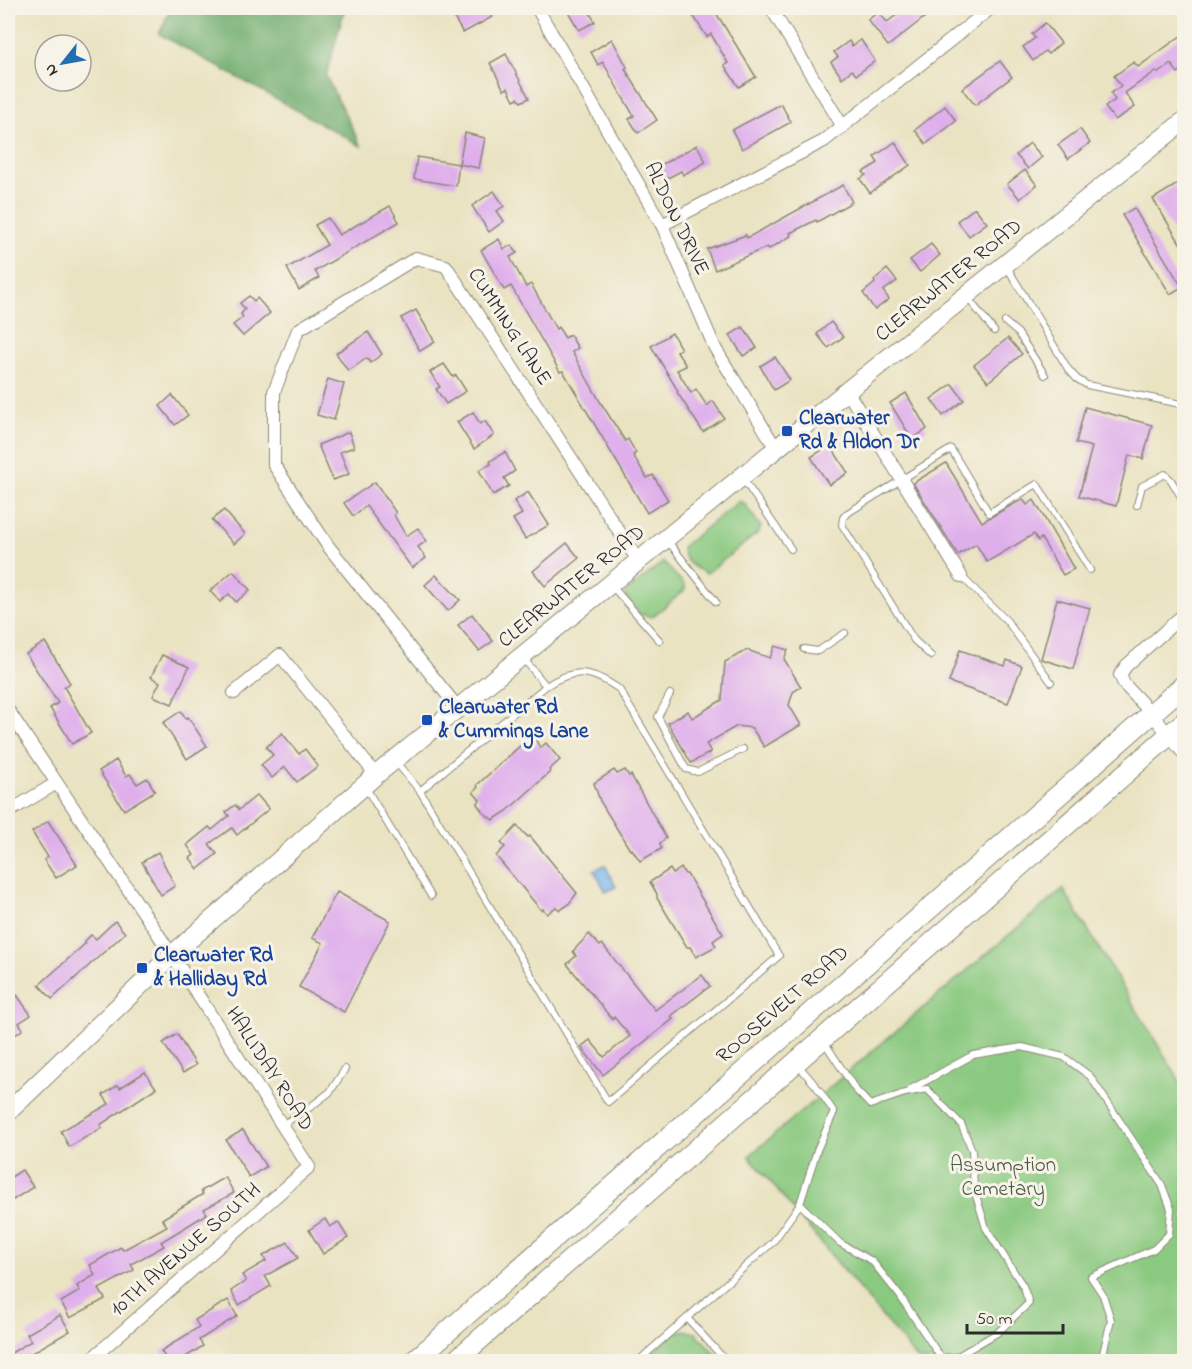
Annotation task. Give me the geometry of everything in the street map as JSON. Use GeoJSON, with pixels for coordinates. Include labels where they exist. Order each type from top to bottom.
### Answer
{"type":"FeatureCollection","features":[{"type":"Feature","properties":{"kind":"main road","name":"ROOSEVELT ROAD"},"geometry":{"type":"LineString","coordinates":[[450,1353],[1185,685]]}},
{"type":"Feature","properties":{"kind":"main road","name":"ROOSEVELT ROAD"},"geometry":{"type":"LineString","coordinates":[[413,1362],[450,1353],[822,1039],[1185,722]]}},
{"type":"Feature","properties":{"kind":"street","name":"ALDON DRIVE"},"geometry":{"type":"LineString","coordinates":[[537,8],[662,225],[715,348],[777,450]]}},
{"type":"Feature","properties":{"kind":"street"},"geometry":{"type":"LineString","coordinates":[[771,8],[843,127]]}},
{"type":"Feature","properties":{"kind":"street"},"geometry":{"type":"LineString","coordinates":[[662,225],[824,141],[991,8]]}},
{"type":"Feature","properties":{"kind":"street","name":"CLEARWATER ROAD"},"geometry":{"type":"LineString","coordinates":[[8,1112],[172,955],[371,780],[847,391],[1185,121]]}},
{"type":"Feature","properties":{"kind":"street","name":"CUMMING LANE"},"geometry":{"type":"LineString","coordinates":[[458,708],[328,546],[274,465],[274,392],[298,330],[416,258],[446,266],[639,562]]}},
{"type":"Feature","properties":{"kind":"street"},"geometry":{"type":"LineString","coordinates":[[847,391],[961,576]]}},
{"type":"Feature","properties":{"kind":"street"},"geometry":{"type":"LineString","coordinates":[[1185,614],[1126,666],[1120,675],[1124,684],[1185,754]]}},
{"type":"Feature","properties":{"kind":"street"},"geometry":{"type":"LineString","coordinates":[[234,693],[280,655],[371,780]]}},
{"type":"Feature","properties":{"kind":"street","name":"HALLIDAY ROAD"},"geometry":{"type":"LineString","coordinates":[[8,710],[55,784],[172,955],[309,1167]]}},
{"type":"Feature","properties":{"kind":"street"},"geometry":{"type":"LineString","coordinates":[[8,812],[55,784]]}},
{"type":"Feature","properties":{"kind":"street","name":"10TH AVENUE SOUTH"},"geometry":{"type":"LineString","coordinates":[[88,1362],[309,1167]]}},
{"type":"Feature","properties":{"kind":"lane"},"geometry":{"type":"LineString","coordinates":[[1005,264],[1068,369],[1077,379],[1087,385],[1181,404]]}},
{"type":"Feature","properties":{"kind":"lane"},"geometry":{"type":"LineString","coordinates":[[966,296],[994,331]]}},
{"type":"Feature","properties":{"kind":"lane"},"geometry":{"type":"LineString","coordinates":[[1005,322],[1018,333],[1045,375]]}},
{"type":"Feature","properties":{"kind":"lane"},"geometry":{"type":"LineString","coordinates":[[931,656],[914,640],[842,525],[846,514],[951,449],[989,513],[1037,484],[1090,570]]}},
{"type":"Feature","properties":{"kind":"lane"},"geometry":{"type":"LineString","coordinates":[[1137,505],[1142,486],[1165,474],[1185,502]]}},
{"type":"Feature","properties":{"kind":"lane"},"geometry":{"type":"LineString","coordinates":[[742,478],[791,549]]}},
{"type":"Feature","properties":{"kind":"lane"},"geometry":{"type":"LineString","coordinates":[[666,539],[716,602]]}},
{"type":"Feature","properties":{"kind":"lane"},"geometry":{"type":"LineString","coordinates":[[961,576],[1007,621],[1051,682]]}},
{"type":"Feature","properties":{"kind":"lane"},"geometry":{"type":"LineString","coordinates":[[610,585],[660,641]]}},
{"type":"Feature","properties":{"kind":"lane"},"geometry":{"type":"LineString","coordinates":[[804,649],[818,651],[845,633]]}},
{"type":"Feature","properties":{"kind":"lane"},"geometry":{"type":"LineString","coordinates":[[522,656],[546,687]]}},
{"type":"Feature","properties":{"kind":"lane"},"geometry":{"type":"LineString","coordinates":[[395,760],[420,791],[608,1102],[778,956],[619,689],[604,679],[587,673],[572,673],[560,677],[420,791]]}},
{"type":"Feature","properties":{"kind":"lane"},"geometry":{"type":"LineString","coordinates":[[670,694],[658,717],[686,769],[698,772],[743,750]]}},
{"type":"Feature","properties":{"kind":"lane"},"geometry":{"type":"LineString","coordinates":[[371,780],[431,896]]}},
{"type":"Feature","properties":{"kind":"lane"},"geometry":{"type":"LineString","coordinates":[[800,1204],[840,1242],[872,1261],[900,1296],[940,1358],[956,1357],[997,1334],[1029,1303],[1023,1286],[986,1228],[974,1189],[972,1150],[961,1124],[927,1089],[905,1093],[870,1105],[855,1089],[822,1039]]}},
{"type":"Feature","properties":{"kind":"lane"},"geometry":{"type":"LineString","coordinates":[[905,1093],[973,1055],[1022,1047],[1064,1057],[1090,1076],[1162,1185],[1172,1209],[1169,1234],[1154,1249],[1091,1277],[1103,1295],[1111,1320],[1101,1362]]}},
{"type":"Feature","properties":{"kind":"lane"},"geometry":{"type":"LineString","coordinates":[[637,1362],[773,1242],[800,1204],[817,1150],[834,1112],[795,1062]]}},
{"type":"Feature","properties":{"kind":"lane"},"geometry":{"type":"LineString","coordinates":[[282,1125],[330,1092],[345,1069]]}},
{"type":"Feature","properties":{"kind":"lane"},"geometry":{"type":"LineString","coordinates":[[687,1318],[728,1362]]}},
{"type":"Feature","properties":{"kind":"green space"},"geometry":{"type":"Polygon","coordinates":[[[171,8],[345,8],[326,76],[361,146],[159,34],[171,8]]]}},
{"type":"Feature","properties":{"kind":"green space"},"geometry":{"type":"Polygon","coordinates":[[[739,501],[744,503],[761,527],[759,532],[707,573],[694,567],[684,556],[682,547],[739,501]]]}},
{"type":"Feature","properties":{"kind":"green space"},"geometry":{"type":"Polygon","coordinates":[[[663,562],[685,585],[685,590],[652,617],[639,614],[625,593],[663,562]]]}},
{"type":"Feature","properties":{"kind":"green space","name":"Assumption Cemetary"},"geometry":{"type":"Polygon","coordinates":[[[1063,889],[1184,1088],[1184,1361],[919,1361],[749,1156],[1063,889]]]}},
{"type":"Feature","properties":{"kind":"green space"},"geometry":{"type":"Polygon","coordinates":[[[676,1332],[696,1333],[722,1361],[642,1361],[676,1332]]]}},
{"type":"Feature","properties":{"kind":"water"},"geometry":{"type":"Polygon","coordinates":[[[605,865],[616,887],[606,892],[594,870],[605,865]]]}},
{"type":"Feature","properties":{"kind":"building"},"geometry":{"type":"Polygon","coordinates":[[[448,8],[486,8],[492,17],[463,33],[448,8]]]}},
{"type":"Feature","properties":{"kind":"building"},"geometry":{"type":"Polygon","coordinates":[[[566,8],[587,8],[595,22],[579,30],[566,8]]]}},
{"type":"Feature","properties":{"kind":"building"},"geometry":{"type":"Polygon","coordinates":[[[688,8],[713,8],[756,77],[739,87],[724,65],[728,63],[711,34],[707,37],[688,8]]]}},
{"type":"Feature","properties":{"kind":"building"},"geometry":{"type":"Polygon","coordinates":[[[906,8],[917,8],[925,17],[888,46],[868,20],[878,12],[887,22],[906,8]]]}},
{"type":"Feature","properties":{"kind":"building"},"geometry":{"type":"Polygon","coordinates":[[[1045,23],[1061,43],[1048,54],[1045,51],[1033,61],[1023,47],[1035,38],[1032,34],[1045,23]]]}},
{"type":"Feature","properties":{"kind":"building"},"geometry":{"type":"Polygon","coordinates":[[[1185,33],[1185,67],[1178,73],[1171,64],[1158,73],[1156,71],[1125,93],[1135,107],[1115,120],[1105,107],[1115,100],[1111,93],[1121,86],[1114,76],[1134,62],[1138,67],[1185,33]]]}},
{"type":"Feature","properties":{"kind":"building"},"geometry":{"type":"Polygon","coordinates":[[[612,39],[627,67],[625,69],[657,120],[638,133],[629,119],[634,116],[603,62],[598,65],[591,52],[612,39]]]}},
{"type":"Feature","properties":{"kind":"building"},"geometry":{"type":"Polygon","coordinates":[[[861,40],[875,61],[856,75],[852,70],[842,78],[831,62],[838,57],[834,52],[849,41],[852,46],[861,40]]]}},
{"type":"Feature","properties":{"kind":"building"},"geometry":{"type":"Polygon","coordinates":[[[506,54],[529,98],[521,102],[518,98],[514,100],[508,88],[504,90],[490,63],[506,54]]]}},
{"type":"Feature","properties":{"kind":"building"},"geometry":{"type":"Polygon","coordinates":[[[1000,61],[1012,77],[975,105],[962,89],[1000,61]]]}},
{"type":"Feature","properties":{"kind":"building"},"geometry":{"type":"Polygon","coordinates":[[[781,104],[791,122],[742,149],[732,130],[781,104]]]}},
{"type":"Feature","properties":{"kind":"building"},"geometry":{"type":"Polygon","coordinates":[[[945,106],[956,121],[926,144],[915,130],[945,106]]]}},
{"type":"Feature","properties":{"kind":"building"},"geometry":{"type":"Polygon","coordinates":[[[1080,129],[1090,143],[1068,159],[1058,145],[1080,129]]]}},
{"type":"Feature","properties":{"kind":"building"},"geometry":{"type":"Polygon","coordinates":[[[465,133],[485,138],[479,168],[459,164],[465,133]]]}},
{"type":"Feature","properties":{"kind":"building"},"geometry":{"type":"Polygon","coordinates":[[[895,142],[910,165],[870,193],[860,179],[866,175],[863,172],[878,163],[874,157],[895,142]]]}},
{"type":"Feature","properties":{"kind":"building"},"geometry":{"type":"Polygon","coordinates":[[[1030,143],[1042,157],[1028,169],[1016,155],[1030,143]]]}},
{"type":"Feature","properties":{"kind":"building"},"geometry":{"type":"Polygon","coordinates":[[[697,145],[706,162],[683,175],[681,171],[666,179],[659,166],[697,145]]]}},
{"type":"Feature","properties":{"kind":"building"},"geometry":{"type":"Polygon","coordinates":[[[417,157],[459,164],[456,186],[414,179],[417,157]]]}},
{"type":"Feature","properties":{"kind":"building"},"geometry":{"type":"Polygon","coordinates":[[[1025,170],[1037,185],[1020,199],[1007,184],[1025,170]]]}},
{"type":"Feature","properties":{"kind":"building"},"geometry":{"type":"Polygon","coordinates":[[[1179,183],[1185,192],[1185,251],[1153,199],[1179,183]]]}},
{"type":"Feature","properties":{"kind":"building"},"geometry":{"type":"Polygon","coordinates":[[[843,185],[852,202],[817,222],[816,220],[790,233],[791,236],[769,249],[767,247],[715,270],[707,249],[746,235],[747,238],[843,185]]]}},
{"type":"Feature","properties":{"kind":"building"},"geometry":{"type":"Polygon","coordinates":[[[494,191],[504,206],[497,211],[504,221],[489,232],[472,206],[494,191]]]}},
{"type":"Feature","properties":{"kind":"building"},"geometry":{"type":"Polygon","coordinates":[[[390,206],[399,222],[315,271],[319,278],[299,290],[287,268],[327,245],[315,225],[328,218],[339,235],[390,206]]]}},
{"type":"Feature","properties":{"kind":"building"},"geometry":{"type":"Polygon","coordinates":[[[975,208],[987,223],[969,236],[957,221],[975,208]]]}},
{"type":"Feature","properties":{"kind":"building"},"geometry":{"type":"Polygon","coordinates":[[[1134,208],[1182,287],[1170,294],[1122,215],[1134,208]]]}},
{"type":"Feature","properties":{"kind":"building"},"geometry":{"type":"Polygon","coordinates":[[[499,239],[504,249],[512,245],[517,253],[510,257],[526,287],[531,284],[556,329],[558,327],[565,338],[570,335],[578,348],[572,352],[601,403],[625,441],[628,439],[636,453],[633,455],[647,478],[653,475],[668,500],[647,513],[563,371],[560,372],[511,286],[504,290],[481,250],[499,239]]]}},
{"type":"Feature","properties":{"kind":"building"},"geometry":{"type":"Polygon","coordinates":[[[931,244],[940,255],[920,272],[910,260],[931,244]]]}},
{"type":"Feature","properties":{"kind":"building"},"geometry":{"type":"Polygon","coordinates":[[[887,269],[897,281],[883,291],[889,299],[875,310],[863,293],[887,269]]]}},
{"type":"Feature","properties":{"kind":"building"},"geometry":{"type":"Polygon","coordinates":[[[249,296],[254,301],[257,298],[270,313],[243,336],[233,325],[243,317],[241,314],[245,309],[240,303],[249,296]]]}},
{"type":"Feature","properties":{"kind":"building"},"geometry":{"type":"Polygon","coordinates":[[[416,310],[435,342],[420,351],[401,318],[416,310]]]}},
{"type":"Feature","properties":{"kind":"building"},"geometry":{"type":"Polygon","coordinates":[[[831,322],[843,337],[828,348],[817,334],[831,322]]]}},
{"type":"Feature","properties":{"kind":"building"},"geometry":{"type":"Polygon","coordinates":[[[743,327],[757,348],[743,356],[730,335],[743,327]]]}},
{"type":"Feature","properties":{"kind":"building"},"geometry":{"type":"Polygon","coordinates":[[[368,332],[382,354],[370,363],[367,358],[348,371],[336,353],[368,332]]]}},
{"type":"Feature","properties":{"kind":"building"},"geometry":{"type":"Polygon","coordinates":[[[672,333],[681,349],[677,351],[686,366],[677,370],[691,393],[696,389],[707,406],[713,401],[724,418],[703,432],[651,346],[672,333]]]}},
{"type":"Feature","properties":{"kind":"building"},"geometry":{"type":"Polygon","coordinates":[[[1008,338],[1022,354],[988,382],[974,365],[1008,338]]]}},
{"type":"Feature","properties":{"kind":"building"},"geometry":{"type":"Polygon","coordinates":[[[775,357],[790,380],[774,390],[760,366],[775,357]]]}},
{"type":"Feature","properties":{"kind":"building"},"geometry":{"type":"Polygon","coordinates":[[[444,364],[453,377],[456,375],[466,391],[446,404],[436,389],[440,387],[430,372],[444,364]]]}},
{"type":"Feature","properties":{"kind":"building"},"geometry":{"type":"Polygon","coordinates":[[[328,379],[344,384],[334,420],[317,415],[328,379]]]}},
{"type":"Feature","properties":{"kind":"building"},"geometry":{"type":"Polygon","coordinates":[[[952,384],[964,400],[943,416],[931,399],[952,384]]]}},
{"type":"Feature","properties":{"kind":"building"},"geometry":{"type":"Polygon","coordinates":[[[906,393],[927,429],[912,439],[890,403],[906,393]]]}},
{"type":"Feature","properties":{"kind":"building"},"geometry":{"type":"Polygon","coordinates":[[[172,395],[188,415],[175,425],[160,406],[172,395]]]}},
{"type":"Feature","properties":{"kind":"building"},"geometry":{"type":"Polygon","coordinates":[[[1085,407],[1152,425],[1143,459],[1129,455],[1116,506],[1079,496],[1092,447],[1076,443],[1085,407]]]}},
{"type":"Feature","properties":{"kind":"building"},"geometry":{"type":"Polygon","coordinates":[[[473,412],[480,424],[485,421],[494,435],[474,449],[457,422],[473,412]]]}},
{"type":"Feature","properties":{"kind":"building"},"geometry":{"type":"Polygon","coordinates":[[[349,432],[354,447],[340,452],[349,474],[333,480],[318,445],[349,432]]]}},
{"type":"Feature","properties":{"kind":"building"},"geometry":{"type":"Polygon","coordinates":[[[830,445],[848,473],[829,485],[811,457],[830,445]]]}},
{"type":"Feature","properties":{"kind":"building"},"geometry":{"type":"Polygon","coordinates":[[[505,452],[515,471],[504,478],[509,486],[493,495],[479,470],[491,464],[490,461],[505,452]]]}},
{"type":"Feature","properties":{"kind":"building"},"geometry":{"type":"Polygon","coordinates":[[[946,463],[982,522],[1023,499],[1027,505],[1034,500],[1074,569],[1063,575],[1041,538],[1038,541],[1034,534],[987,562],[976,544],[958,555],[913,483],[946,463]]]}},
{"type":"Feature","properties":{"kind":"building"},"geometry":{"type":"Polygon","coordinates":[[[375,482],[396,513],[394,515],[406,536],[418,528],[426,541],[418,547],[426,558],[412,568],[366,506],[353,516],[344,503],[375,482]]]}},
{"type":"Feature","properties":{"kind":"building"},"geometry":{"type":"Polygon","coordinates":[[[528,492],[549,525],[525,539],[513,519],[522,514],[514,501],[528,492]]]}},
{"type":"Feature","properties":{"kind":"building"},"geometry":{"type":"Polygon","coordinates":[[[224,510],[245,534],[234,544],[212,520],[224,510]]]}},
{"type":"Feature","properties":{"kind":"building"},"geometry":{"type":"Polygon","coordinates":[[[567,543],[579,558],[545,586],[533,571],[567,543]]]}},
{"type":"Feature","properties":{"kind":"building"},"geometry":{"type":"Polygon","coordinates":[[[233,571],[250,590],[236,602],[229,594],[220,602],[210,591],[233,571]]]}},
{"type":"Feature","properties":{"kind":"building"},"geometry":{"type":"Polygon","coordinates":[[[436,575],[460,600],[448,611],[425,585],[436,575]]]}},
{"type":"Feature","properties":{"kind":"building"},"geometry":{"type":"Polygon","coordinates":[[[1057,599],[1090,608],[1073,669],[1041,659],[1057,599]]]}},
{"type":"Feature","properties":{"kind":"building"},"geometry":{"type":"Polygon","coordinates":[[[472,614],[493,641],[479,651],[458,625],[472,614]]]}},
{"type":"Feature","properties":{"kind":"building"},"geometry":{"type":"Polygon","coordinates":[[[45,642],[70,683],[64,687],[91,733],[72,744],[50,708],[58,703],[26,654],[45,642]]]}},
{"type":"Feature","properties":{"kind":"building"},"geometry":{"type":"Polygon","coordinates":[[[775,646],[788,650],[784,659],[801,687],[793,692],[789,705],[801,725],[764,747],[752,728],[737,726],[706,744],[711,752],[691,763],[668,723],[688,711],[692,718],[722,700],[725,662],[747,650],[770,658],[775,646]]]}},
{"type":"Feature","properties":{"kind":"building"},"geometry":{"type":"Polygon","coordinates":[[[960,650],[1005,666],[1007,660],[1022,666],[1008,703],[949,682],[960,650]]]}},
{"type":"Feature","properties":{"kind":"building"},"geometry":{"type":"Polygon","coordinates":[[[162,655],[189,667],[172,704],[153,696],[160,682],[151,677],[162,655]]]}},
{"type":"Feature","properties":{"kind":"building"},"geometry":{"type":"Polygon","coordinates":[[[181,711],[186,719],[188,717],[207,746],[187,759],[163,723],[181,711]]]}},
{"type":"Feature","properties":{"kind":"building"},"geometry":{"type":"Polygon","coordinates":[[[282,733],[299,754],[305,749],[318,766],[297,782],[285,767],[272,778],[261,765],[273,755],[266,747],[282,733]]]}},
{"type":"Feature","properties":{"kind":"building"},"geometry":{"type":"Polygon","coordinates":[[[535,738],[540,748],[546,743],[560,760],[507,811],[493,820],[477,804],[480,800],[473,792],[478,787],[477,785],[522,744],[535,738]]]}},
{"type":"Feature","properties":{"kind":"building"},"geometry":{"type":"Polygon","coordinates":[[[116,760],[126,776],[130,774],[137,784],[147,778],[155,791],[124,810],[99,771],[116,760]]]}},
{"type":"Feature","properties":{"kind":"building"},"geometry":{"type":"Polygon","coordinates":[[[614,770],[617,774],[625,770],[629,776],[631,775],[666,838],[660,843],[661,849],[640,861],[632,849],[630,850],[600,801],[594,783],[614,770]]]}},
{"type":"Feature","properties":{"kind":"building"},"geometry":{"type":"Polygon","coordinates":[[[257,795],[269,809],[237,835],[232,828],[209,844],[217,854],[198,869],[190,858],[194,855],[187,845],[209,827],[212,830],[229,816],[226,812],[235,805],[239,810],[257,795]]]}},
{"type":"Feature","properties":{"kind":"building"},"geometry":{"type":"Polygon","coordinates":[[[48,821],[77,865],[56,878],[44,860],[48,857],[32,832],[48,821]]]}},
{"type":"Feature","properties":{"kind":"building"},"geometry":{"type":"Polygon","coordinates":[[[517,826],[528,837],[530,836],[577,893],[568,905],[560,910],[556,907],[547,914],[543,909],[541,910],[496,856],[505,847],[501,843],[517,826]]]}},
{"type":"Feature","properties":{"kind":"building"},"geometry":{"type":"Polygon","coordinates":[[[158,852],[175,886],[161,895],[142,862],[158,852]]]}},
{"type":"Feature","properties":{"kind":"building"},"geometry":{"type":"Polygon","coordinates":[[[681,868],[687,874],[723,934],[713,941],[716,946],[696,957],[690,947],[687,947],[657,898],[650,882],[670,869],[673,874],[681,868]]]}},
{"type":"Feature","properties":{"kind":"building"},"geometry":{"type":"Polygon","coordinates":[[[337,892],[390,921],[344,1012],[299,987],[323,943],[312,938],[337,892]]]}},
{"type":"Feature","properties":{"kind":"building"},"geometry":{"type":"Polygon","coordinates":[[[115,921],[125,933],[52,999],[39,985],[86,943],[84,942],[91,935],[96,939],[115,921]]]}},
{"type":"Feature","properties":{"kind":"building"},"geometry":{"type":"Polygon","coordinates":[[[589,934],[600,946],[602,944],[655,1010],[702,975],[710,986],[671,1016],[673,1019],[603,1075],[581,1047],[590,1040],[604,1057],[630,1036],[614,1017],[612,1019],[567,964],[576,956],[573,951],[589,934]]]}},
{"type":"Feature","properties":{"kind":"building"},"geometry":{"type":"Polygon","coordinates":[[[17,995],[31,1015],[19,1023],[23,1029],[8,1040],[8,1001],[17,995]]]}},
{"type":"Feature","properties":{"kind":"building"},"geometry":{"type":"Polygon","coordinates":[[[177,1034],[196,1065],[183,1073],[163,1043],[177,1034]]]}},
{"type":"Feature","properties":{"kind":"building"},"geometry":{"type":"Polygon","coordinates":[[[145,1072],[156,1088],[100,1125],[102,1128],[69,1147],[61,1131],[109,1104],[103,1095],[118,1085],[120,1088],[145,1072]]]}},
{"type":"Feature","properties":{"kind":"building"},"geometry":{"type":"Polygon","coordinates":[[[243,1130],[266,1167],[249,1177],[226,1140],[243,1130]]]}},
{"type":"Feature","properties":{"kind":"building"},"geometry":{"type":"Polygon","coordinates":[[[22,1170],[33,1187],[13,1200],[11,1197],[8,1200],[8,1179],[22,1170]]]}},
{"type":"Feature","properties":{"kind":"building"},"geometry":{"type":"Polygon","coordinates":[[[225,1177],[234,1193],[204,1209],[207,1214],[161,1242],[164,1246],[131,1264],[134,1270],[99,1289],[105,1299],[70,1318],[61,1302],[80,1291],[77,1286],[95,1275],[90,1265],[121,1247],[123,1250],[167,1226],[162,1219],[203,1194],[201,1191],[225,1177]]]}},
{"type":"Feature","properties":{"kind":"building"},"geometry":{"type":"Polygon","coordinates":[[[325,1219],[330,1227],[338,1222],[348,1238],[323,1254],[309,1230],[325,1219]]]}},
{"type":"Feature","properties":{"kind":"building"},"geometry":{"type":"Polygon","coordinates":[[[288,1242],[298,1258],[265,1276],[271,1286],[239,1305],[231,1291],[246,1281],[242,1275],[266,1261],[263,1256],[288,1242]]]}},
{"type":"Feature","properties":{"kind":"building"},"geometry":{"type":"Polygon","coordinates":[[[228,1300],[237,1316],[199,1340],[203,1346],[178,1362],[168,1362],[161,1351],[199,1327],[195,1320],[228,1300]]]}},
{"type":"Feature","properties":{"kind":"building"},"geometry":{"type":"Polygon","coordinates":[[[60,1315],[70,1331],[28,1355],[32,1362],[8,1362],[8,1355],[31,1341],[27,1334],[60,1315]]]}},
{"type":"Feature","properties":{"kind":"place","name":"Clearwater Rd & Aldon Dr"},"geometry":{"type":"Point","coordinates":[787,431]}},
{"type":"Feature","properties":{"kind":"place","name":"Clearwater Rd & Cummings Lane"},"geometry":{"type":"Point","coordinates":[427,720]}},
{"type":"Feature","properties":{"kind":"place","name":"Clearwater Rd & Halliday Rd"},"geometry":{"type":"Point","coordinates":[142,968]}}]}
